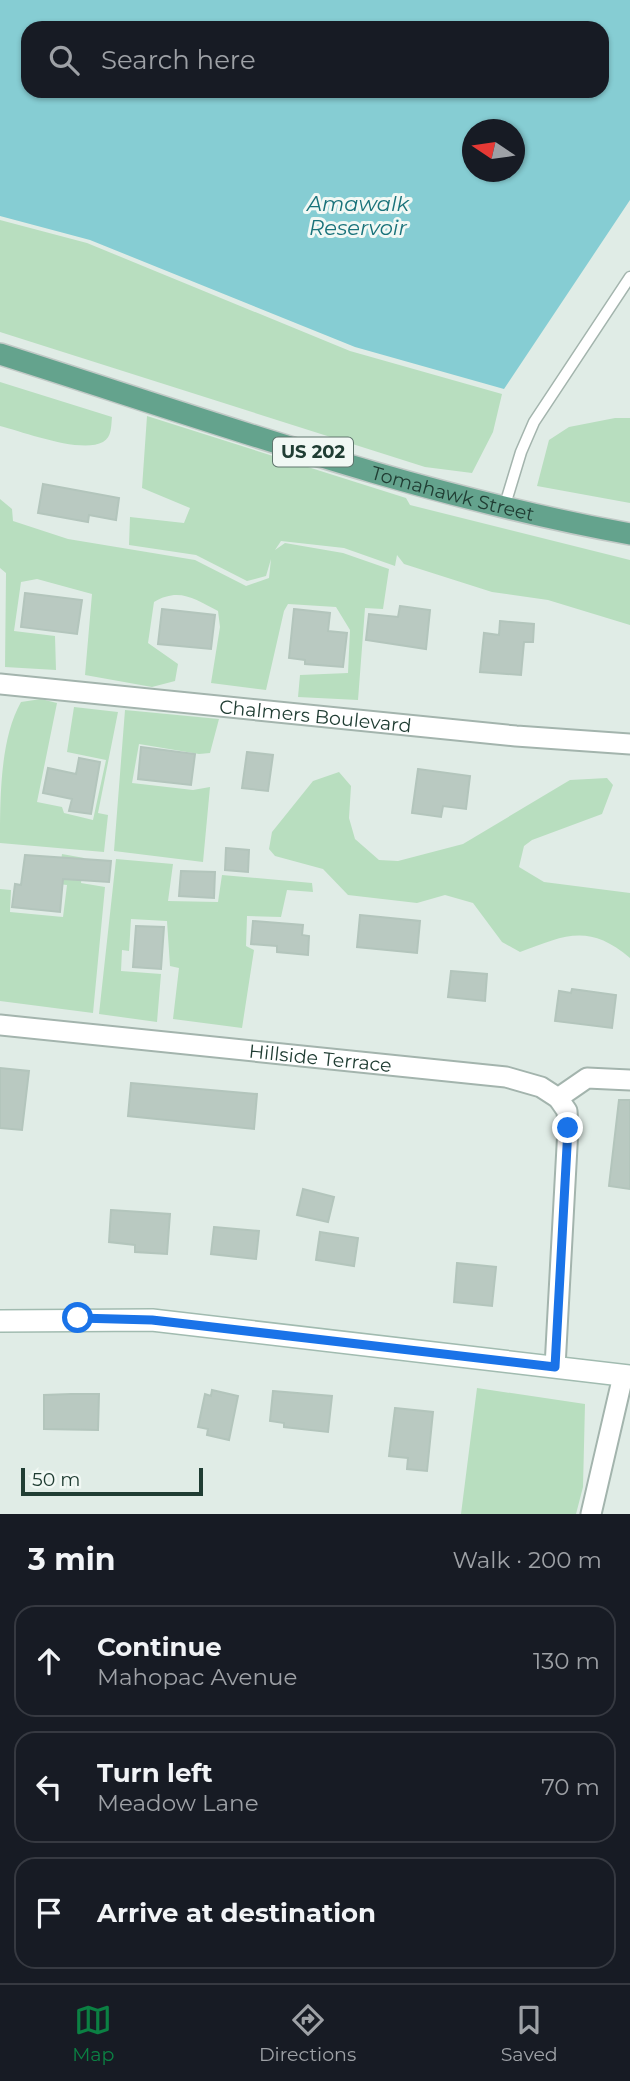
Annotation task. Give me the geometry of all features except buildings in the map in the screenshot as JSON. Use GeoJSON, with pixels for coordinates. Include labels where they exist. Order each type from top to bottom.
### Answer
{"type":"FeatureCollection","features":[{"type":"Feature","properties":{"kind":"main road","name":"Tomahawk Street"},"geometry":{"type":"LineString","coordinates":[[0,354],[504,509],[630,534]]}},
{"type":"Feature","properties":{"kind":"street","name":"Chalmers Boulevard"},"geometry":{"type":"LineString","coordinates":[[0,684],[516,736],[630,744]]}},
{"type":"Feature","properties":{"kind":"street","name":"Hillside Terrace"},"geometry":{"type":"LineString","coordinates":[[0,1025],[506,1077],[541,1087],[558,1098]]}},
{"type":"Feature","properties":{"kind":"street"},"geometry":{"type":"LineString","coordinates":[[555,1367],[568,1128],[567,1111],[558,1098],[587,1078],[630,1080]]}},
{"type":"Feature","properties":{"kind":"street"},"geometry":{"type":"LineString","coordinates":[[0,1321],[152,1320],[627,1376],[592,1514]]}},
{"type":"Feature","properties":{"kind":"lane"},"geometry":{"type":"LineString","coordinates":[[504,509],[521,452],[534,422],[630,277]]}},
{"type":"Feature","properties":{"kind":"green space"},"geometry":{"type":"Polygon","coordinates":[[[0,220],[87,243],[350,351],[502,394],[493,432],[472,473],[425,467],[0,332],[0,220]]]}},
{"type":"Feature","properties":{"kind":"green space"},"geometry":{"type":"Polygon","coordinates":[[[0,382],[112,417],[110,434],[103,442],[93,445],[67,444],[0,426],[0,382]]]}},
{"type":"Feature","properties":{"kind":"green space"},"geometry":{"type":"Polygon","coordinates":[[[147,416],[406,498],[410,505],[630,560],[630,625],[548,600],[492,592],[404,564],[397,555],[395,566],[344,548],[281,541],[275,550],[285,543],[343,553],[389,569],[383,609],[365,608],[358,700],[298,697],[300,675],[348,673],[350,630],[336,607],[288,604],[284,611],[266,690],[211,683],[220,627],[218,611],[187,596],[171,595],[163,598],[154,602],[148,643],[178,664],[175,681],[152,687],[85,675],[92,594],[37,579],[21,582],[14,631],[55,636],[56,670],[5,667],[6,573],[0,568],[0,499],[12,509],[13,521],[68,539],[195,560],[246,586],[269,578],[271,559],[266,576],[247,581],[196,555],[129,545],[130,517],[184,523],[190,508],[142,488],[147,416]]]}},
{"type":"Feature","properties":{"kind":"green space"},"geometry":{"type":"Polygon","coordinates":[[[615,418],[630,418],[630,503],[537,486],[549,440],[569,427],[615,418]]]}},
{"type":"Feature","properties":{"kind":"green space"},"geometry":{"type":"Polygon","coordinates":[[[41,699],[57,703],[37,802],[62,807],[64,813],[93,820],[106,760],[67,752],[74,707],[118,712],[98,813],[108,815],[104,852],[0,843],[3,770],[9,733],[21,702],[41,699]]]}},
{"type":"Feature","properties":{"kind":"green space"},"geometry":{"type":"Polygon","coordinates":[[[125,710],[219,719],[210,753],[199,754],[139,744],[132,783],[193,790],[210,787],[203,862],[114,851],[125,710]]]}},
{"type":"Feature","properties":{"kind":"green space"},"geometry":{"type":"Polygon","coordinates":[[[339,772],[351,786],[349,818],[355,839],[379,860],[398,861],[463,844],[570,780],[607,778],[613,785],[602,814],[532,840],[524,846],[519,867],[544,882],[630,893],[630,958],[602,940],[589,936],[564,937],[520,952],[502,942],[473,903],[445,895],[417,903],[348,895],[323,869],[275,856],[269,849],[272,832],[313,781],[339,772]]]}},
{"type":"Feature","properties":{"kind":"green space"},"geometry":{"type":"Polygon","coordinates":[[[62,854],[84,858],[81,883],[105,887],[93,1013],[0,1001],[0,889],[11,890],[10,912],[63,917],[67,885],[58,884],[62,854]]]}},
{"type":"Feature","properties":{"kind":"green space"},"geometry":{"type":"Polygon","coordinates":[[[116,859],[173,864],[168,901],[218,902],[222,875],[312,883],[313,892],[287,890],[281,917],[247,916],[246,946],[254,950],[242,1028],[173,1019],[179,968],[170,966],[167,921],[131,919],[129,951],[122,950],[121,971],[161,974],[157,1022],[99,1014],[116,859]]]}},
{"type":"Feature","properties":{"kind":"green space"},"geometry":{"type":"Polygon","coordinates":[[[477,1388],[585,1404],[583,1487],[576,1514],[461,1514],[477,1388]]]}},
{"type":"Feature","properties":{"kind":"water","name":"Amawalk Reservoir"},"geometry":{"type":"Polygon","coordinates":[[[0,0],[630,0],[630,200],[504,389],[355,347],[90,240],[0,216],[0,0]]]}},
{"type":"Feature","properties":{"kind":"route"},"geometry":{"type":"LineString","coordinates":[[78,1318],[152,1320],[555,1367],[568,1128]]}}]}
